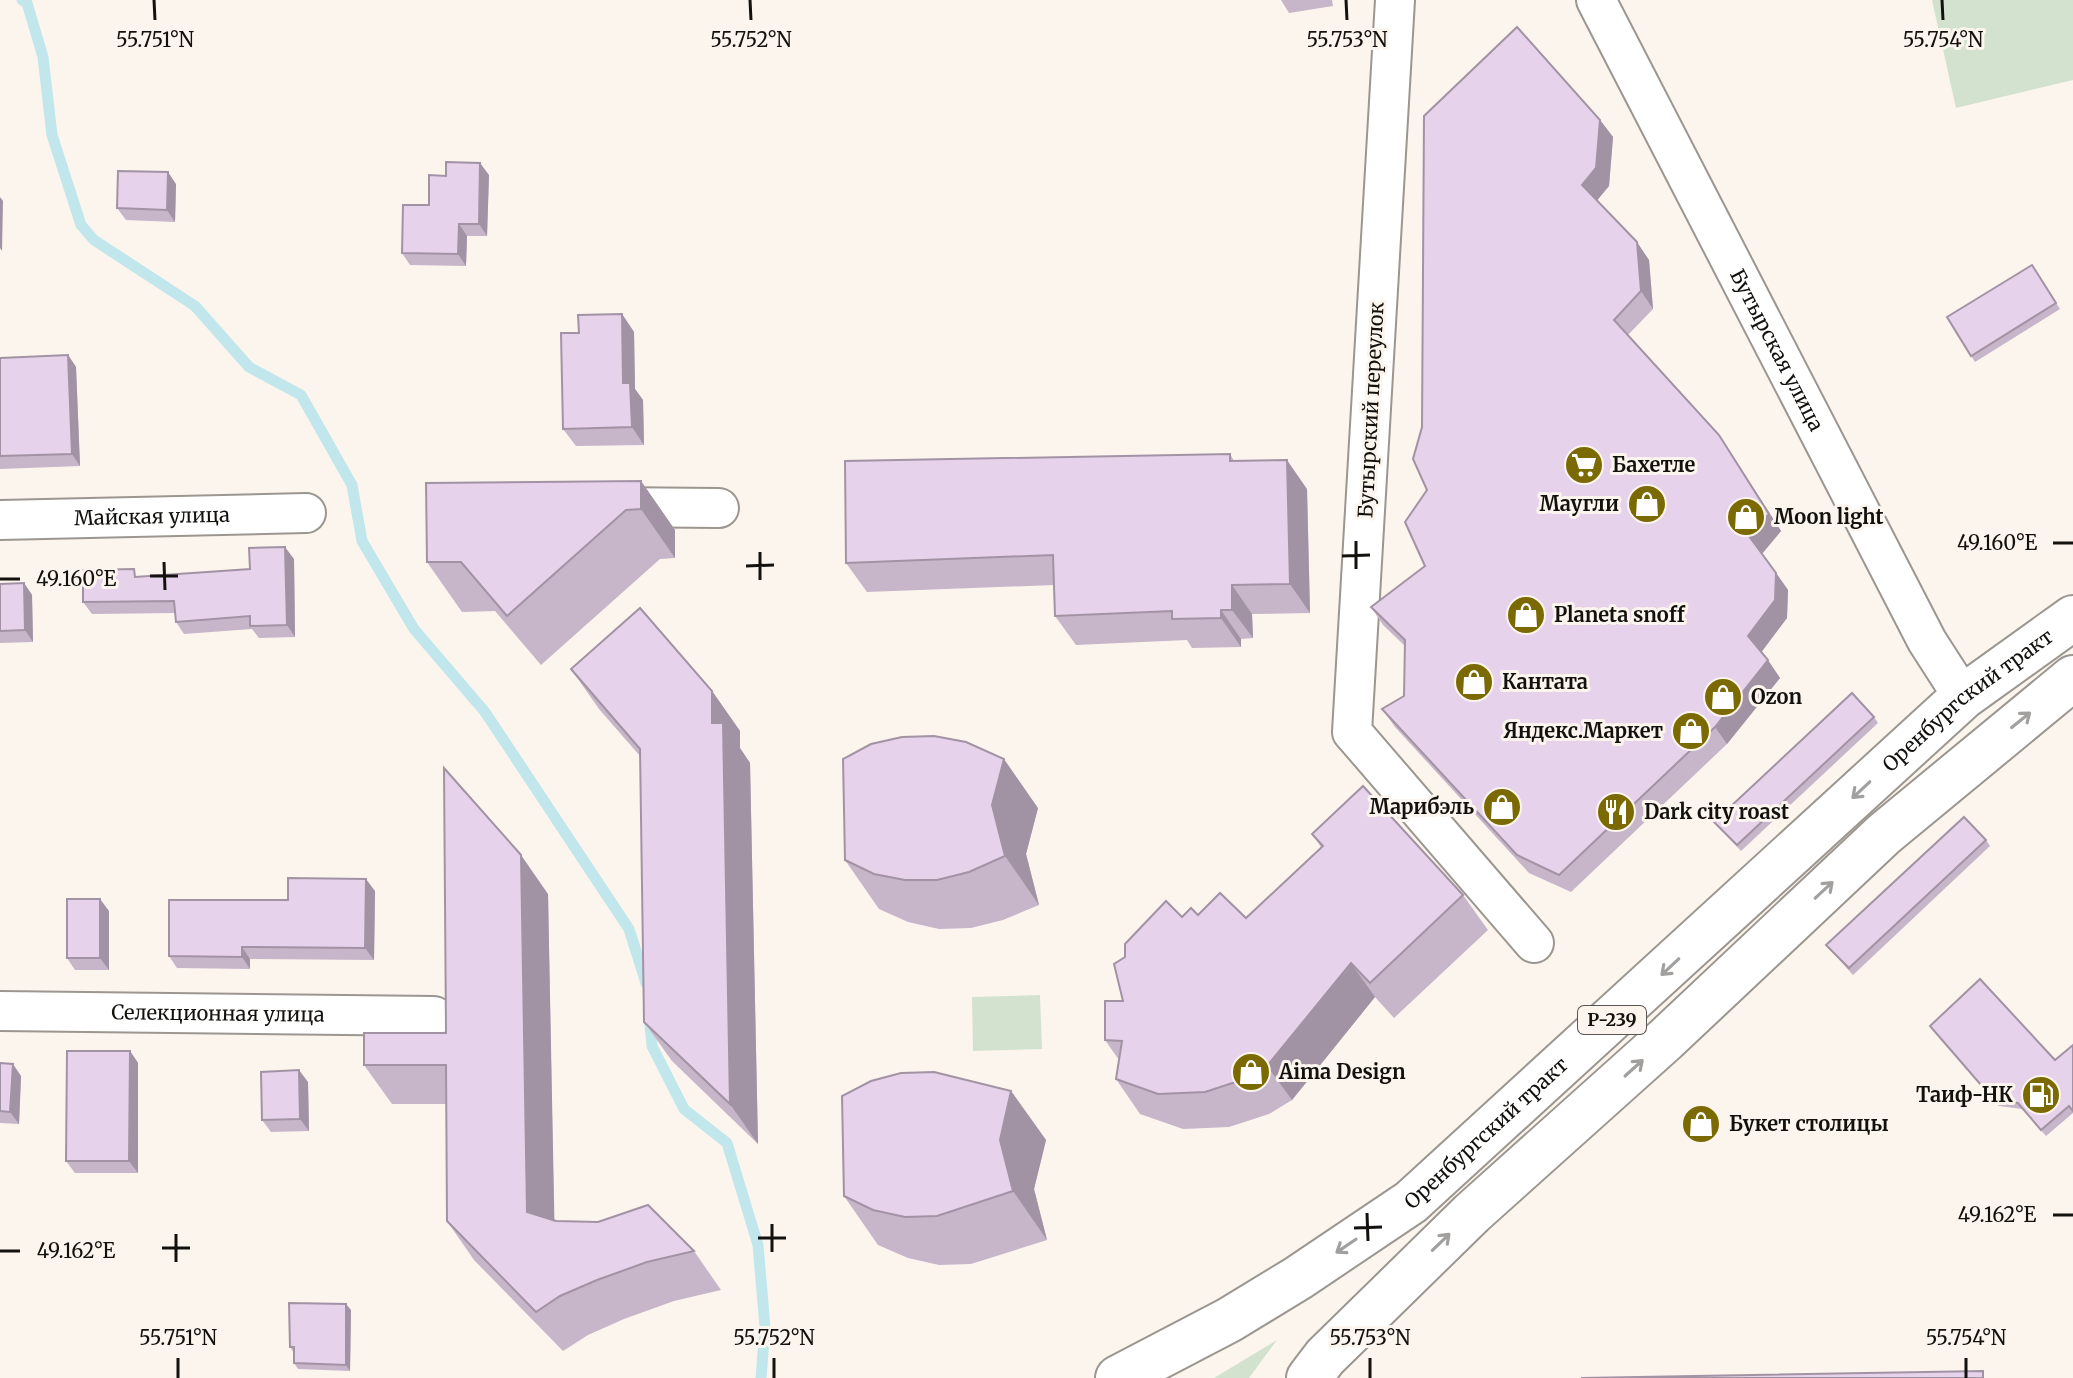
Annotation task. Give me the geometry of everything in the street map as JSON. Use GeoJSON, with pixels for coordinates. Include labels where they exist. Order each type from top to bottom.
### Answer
{"type":"FeatureCollection","features":[{"type":"Feature","properties":{"kind":"main road","name":"Оренбургский тракт"},"geometry":{"type":"LineString","coordinates":[[1118,1378],[1229,1320],[1411,1202],[1963,697],[2073,618]]}},
{"type":"Feature","properties":{"kind":"main road","name":"Р-239"},"geometry":{"type":"LineString","coordinates":[[1309,1378],[1325,1357],[1472,1213],[1665,1040],[1884,834],[2073,678]]}},
{"type":"Feature","properties":{"kind":"street","name":"Бутырский переулок"},"geometry":{"type":"LineString","coordinates":[[1395,0],[1352,732],[1534,943]]}},
{"type":"Feature","properties":{"kind":"street","name":"Бутырская улица"},"geometry":{"type":"LineString","coordinates":[[1596,0],[1927,641],[1963,697]]}},
{"type":"Feature","properties":{"kind":"street"},"geometry":{"type":"LineString","coordinates":[[576,508],[719,508]]}},
{"type":"Feature","properties":{"kind":"street","name":"Майская улица"},"geometry":{"type":"LineString","coordinates":[[0,520],[306,513]]}},
{"type":"Feature","properties":{"kind":"street","name":"Селекционная улица"},"geometry":{"type":"LineString","coordinates":[[0,1011],[434,1016]]}},
{"type":"Feature","properties":{"kind":"green space"},"geometry":{"type":"Polygon","coordinates":[[[1932,0],[2073,0],[2073,80],[1956,108],[1932,0]]]}},
{"type":"Feature","properties":{"kind":"green space"},"geometry":{"type":"Polygon","coordinates":[[[1040,995],[1042,1049],[973,1051],[972,997],[1040,995]]]}},
{"type":"Feature","properties":{"kind":"green space"},"geometry":{"type":"Polygon","coordinates":[[[1277,1340],[1249,1378],[1214,1378],[1277,1340]]]}},
{"type":"Feature","properties":{"kind":"building","name":"Бахетле"},"geometry":{"type":"Polygon","coordinates":[[[1517,27],[1600,120],[1596,168],[1582,185],[1637,242],[1641,291],[1614,320],[1719,435],[1769,514],[1749,536],[1776,573],[1775,600],[1748,636],[1768,660],[1715,727],[1559,875],[1517,855],[1382,709],[1404,696],[1405,640],[1371,607],[1425,566],[1405,522],[1427,490],[1413,459],[1422,427],[1424,116],[1517,27]]]}},
{"type":"Feature","properties":{"kind":"building"},"geometry":{"type":"Polygon","coordinates":[[[446,162],[480,163],[479,224],[459,224],[458,254],[402,253],[403,205],[429,205],[429,175],[446,176],[446,162]]]}},
{"type":"Feature","properties":{"kind":"building"},"geometry":{"type":"Polygon","coordinates":[[[118,171],[168,172],[167,210],[117,208],[118,171]]]}},
{"type":"Feature","properties":{"kind":"building"},"geometry":{"type":"Polygon","coordinates":[[[2032,265],[2056,303],[1971,356],[1947,317],[2032,265]]]}},
{"type":"Feature","properties":{"kind":"building"},"geometry":{"type":"Polygon","coordinates":[[[622,314],[623,383],[630,383],[632,427],[563,429],[561,333],[579,333],[578,315],[622,314]]]}},
{"type":"Feature","properties":{"kind":"building"},"geometry":{"type":"Polygon","coordinates":[[[68,355],[72,454],[0,456],[0,358],[68,355]]]}},
{"type":"Feature","properties":{"kind":"building"},"geometry":{"type":"Polygon","coordinates":[[[1230,454],[1230,461],[1287,460],[1290,584],[1232,585],[1232,610],[1221,610],[1221,618],[1172,619],[1172,611],[1055,616],[1053,555],[846,563],[845,461],[1230,454]]]}},
{"type":"Feature","properties":{"kind":"building"},"geometry":{"type":"Polygon","coordinates":[[[641,481],[641,509],[626,510],[507,616],[461,562],[427,562],[426,483],[641,481]]]}},
{"type":"Feature","properties":{"kind":"building"},"geometry":{"type":"Polygon","coordinates":[[[285,547],[287,625],[250,626],[250,616],[176,622],[174,601],[83,602],[83,570],[134,569],[135,577],[250,569],[249,548],[285,547]]]}},
{"type":"Feature","properties":{"kind":"building"},"geometry":{"type":"Polygon","coordinates":[[[24,583],[25,630],[0,631],[0,584],[24,583]]]}},
{"type":"Feature","properties":{"kind":"building"},"geometry":{"type":"Polygon","coordinates":[[[640,608],[712,691],[712,723],[723,723],[730,1104],[644,1022],[640,749],[571,669],[640,608]]]}},
{"type":"Feature","properties":{"kind":"building"},"geometry":{"type":"Polygon","coordinates":[[[1852,693],[1874,717],[1737,845],[1714,822],[1852,693]]]}},
{"type":"Feature","properties":{"kind":"building"},"geometry":{"type":"Polygon","coordinates":[[[934,736],[966,742],[1004,759],[992,805],[1005,856],[969,872],[937,880],[905,880],[874,874],[845,860],[843,759],[871,744],[902,737],[934,736]]]}},
{"type":"Feature","properties":{"kind":"building"},"geometry":{"type":"Polygon","coordinates":[[[444,768],[521,855],[527,1212],[556,1221],[598,1222],[648,1205],[694,1251],[647,1262],[597,1280],[560,1296],[536,1312],[447,1221],[446,1065],[364,1065],[364,1033],[446,1033],[444,768]]]}},
{"type":"Feature","properties":{"kind":"building"},"geometry":{"type":"Polygon","coordinates":[[[1363,786],[1463,895],[1370,983],[1351,963],[1267,1066],[1245,1079],[1205,1092],[1158,1094],[1116,1079],[1122,1041],[1105,1040],[1105,1001],[1123,1001],[1114,964],[1125,957],[1125,944],[1166,901],[1182,917],[1191,908],[1198,915],[1220,893],[1246,918],[1323,846],[1312,834],[1363,786]]]}},
{"type":"Feature","properties":{"kind":"building"},"geometry":{"type":"Polygon","coordinates":[[[1964,817],[1986,840],[1849,968],[1826,945],[1964,817]]]}},
{"type":"Feature","properties":{"kind":"building"},"geometry":{"type":"Polygon","coordinates":[[[288,878],[366,879],[365,948],[242,947],[242,957],[169,956],[169,900],[288,900],[288,878]]]}},
{"type":"Feature","properties":{"kind":"building"},"geometry":{"type":"Polygon","coordinates":[[[67,899],[100,899],[100,958],[67,958],[67,899]]]}},
{"type":"Feature","properties":{"kind":"building"},"geometry":{"type":"Polygon","coordinates":[[[1980,979],[2055,1060],[2073,1045],[2073,1111],[2069,1106],[2041,1130],[2018,1103],[1994,1100],[1930,1026],[1980,979]]]}},
{"type":"Feature","properties":{"kind":"building"},"geometry":{"type":"Polygon","coordinates":[[[67,1051],[130,1051],[129,1161],[66,1161],[67,1051]]]}},
{"type":"Feature","properties":{"kind":"building"},"geometry":{"type":"Polygon","coordinates":[[[0,1063],[13,1064],[10,1112],[0,1111],[0,1063]]]}},
{"type":"Feature","properties":{"kind":"building"},"geometry":{"type":"Polygon","coordinates":[[[299,1070],[300,1119],[262,1120],[261,1072],[299,1070]]]}},
{"type":"Feature","properties":{"kind":"building"},"geometry":{"type":"Polygon","coordinates":[[[934,1072],[1011,1091],[1000,1140],[1013,1191],[937,1216],[905,1217],[873,1210],[844,1196],[842,1096],[871,1081],[901,1073],[934,1072]]]}},
{"type":"Feature","properties":{"kind":"building"},"geometry":{"type":"Polygon","coordinates":[[[289,1303],[346,1304],[346,1365],[294,1363],[294,1347],[290,1347],[289,1303]]]}},
{"type":"Feature","properties":{"kind":"building"},"geometry":{"type":"Polygon","coordinates":[[[1983,1371],[1983,1378],[1581,1378],[1983,1371]]]}},
{"type":"Feature","properties":{"kind":"waterway"},"geometry":{"type":"LineString","coordinates":[[22,0],[27,3],[43,57],[52,135],[81,225],[94,240],[195,306],[249,367],[301,395],[352,485],[362,541],[414,629],[485,712],[629,929],[646,983]]}},
{"type":"Feature","properties":{"kind":"waterway"},"geometry":{"type":"LineString","coordinates":[[649,1016],[652,1046],[684,1109],[727,1143],[758,1245],[765,1327],[761,1378]]}},
{"type":"Feature","properties":{"kind":"place","name":"Бахетле"},"geometry":{"type":"Point","coordinates":[1584,465]}},
{"type":"Feature","properties":{"kind":"place","name":"Маугли"},"geometry":{"type":"Point","coordinates":[1647,504]}},
{"type":"Feature","properties":{"kind":"place","name":"Moon light"},"geometry":{"type":"Point","coordinates":[1746,517]}},
{"type":"Feature","properties":{"kind":"place","name":"Planeta snoff"},"geometry":{"type":"Point","coordinates":[1526,615]}},
{"type":"Feature","properties":{"kind":"place","name":"Кантата"},"geometry":{"type":"Point","coordinates":[1474,682]}},
{"type":"Feature","properties":{"kind":"place","name":"Ozon"},"geometry":{"type":"Point","coordinates":[1723,697]}},
{"type":"Feature","properties":{"kind":"place","name":"Яндекс.Маркет"},"geometry":{"type":"Point","coordinates":[1691,731]}},
{"type":"Feature","properties":{"kind":"place","name":"Марибэль"},"geometry":{"type":"Point","coordinates":[1502,807]}},
{"type":"Feature","properties":{"kind":"place","name":"Dark city roast"},"geometry":{"type":"Point","coordinates":[1616,812]}},
{"type":"Feature","properties":{"kind":"place","name":"Aima Design"},"geometry":{"type":"Point","coordinates":[1251,1072]}},
{"type":"Feature","properties":{"kind":"place","name":"Таиф-НК"},"geometry":{"type":"Point","coordinates":[2041,1095]}},
{"type":"Feature","properties":{"kind":"place","name":"Букет столицы"},"geometry":{"type":"Point","coordinates":[1701,1124]}}]}
